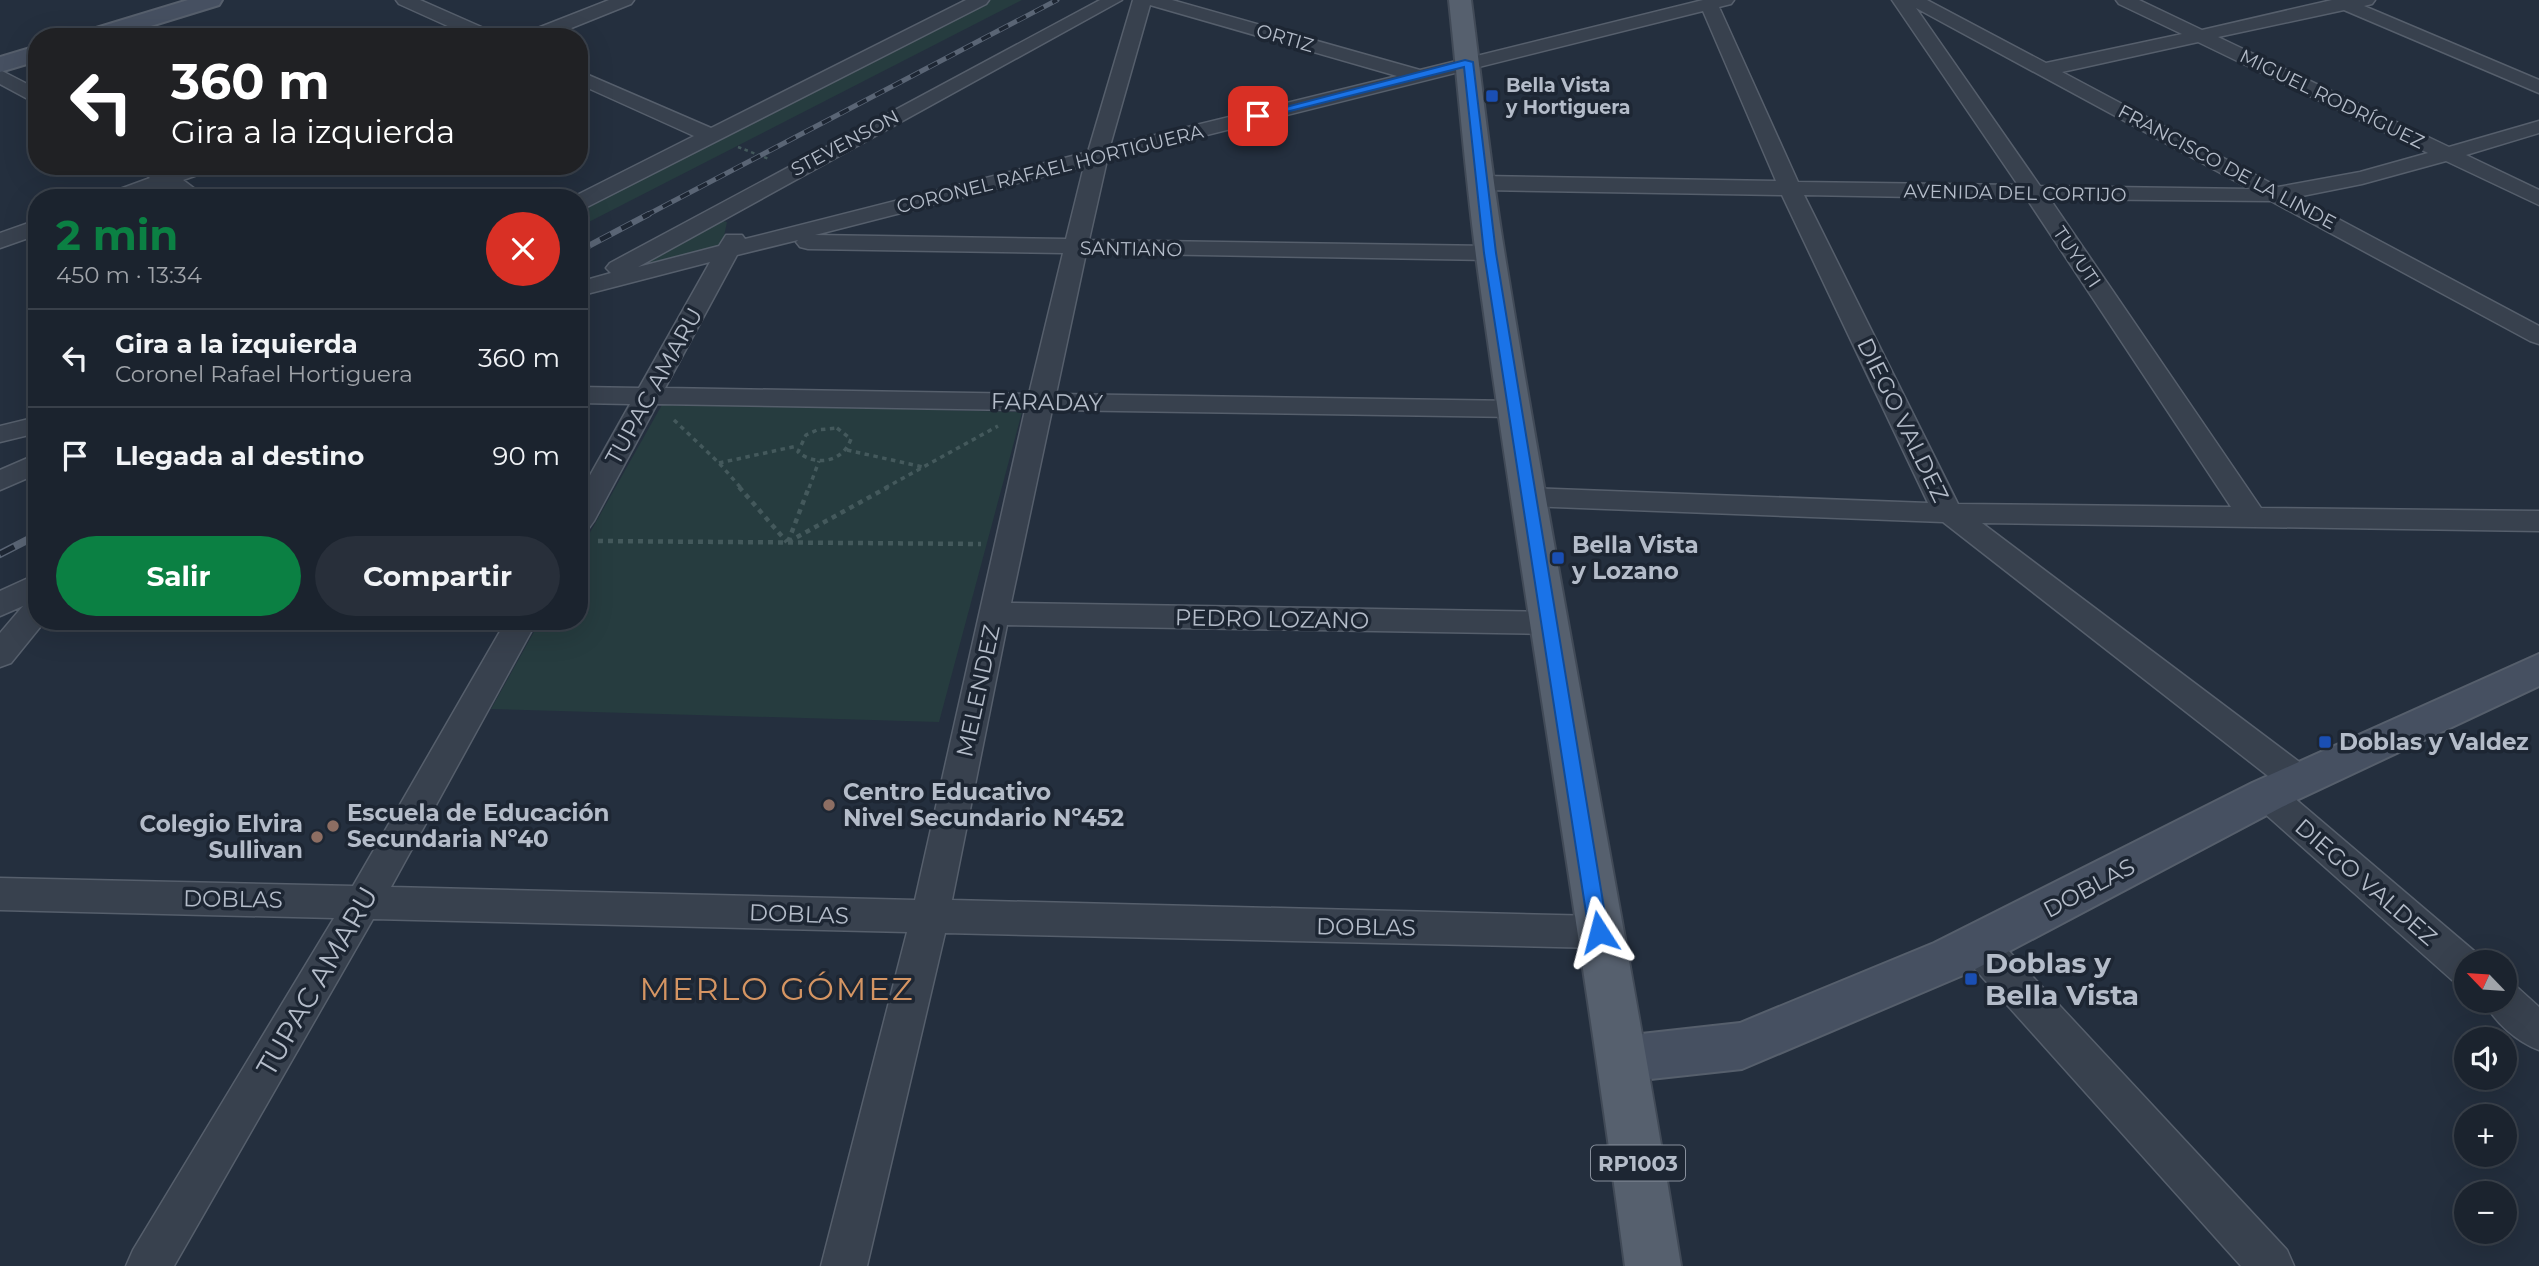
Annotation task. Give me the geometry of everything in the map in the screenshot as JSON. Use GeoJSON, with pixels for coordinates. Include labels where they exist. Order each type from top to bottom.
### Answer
{"type":"FeatureCollection","features":[{"type":"Feature","properties":{"kind":"main road","name":"RP1003"},"geometry":{"type":"LineString","coordinates":[[1460,0],[1490,253],[1599,932],[1623,1059],[1653,1266]]}},
{"type":"Feature","properties":{"kind":"street"},"geometry":{"type":"LineString","coordinates":[[120,28],[211,0]]}},
{"type":"Feature","properties":{"kind":"street"},"geometry":{"type":"LineString","coordinates":[[405,0],[468,28]]}},
{"type":"Feature","properties":{"kind":"street"},"geometry":{"type":"LineString","coordinates":[[554,28],[625,0]]}},
{"type":"Feature","properties":{"kind":"street"},"geometry":{"type":"LineString","coordinates":[[932,0],[960,10]]}},
{"type":"Feature","properties":{"kind":"street"},"geometry":{"type":"LineString","coordinates":[[588,197],[979,0]]}},
{"type":"Feature","properties":{"kind":"street","name":"STEVENSON"},"geometry":{"type":"LineString","coordinates":[[588,284],[1113,0]]}},
{"type":"Feature","properties":{"kind":"street","name":"MELENDEZ"},"geometry":{"type":"LineString","coordinates":[[844,1266],[930,917],[1008,544],[1097,156],[1142,0]]}},
{"type":"Feature","properties":{"kind":"street","name":"ORTIZ"},"geometry":{"type":"LineString","coordinates":[[1152,0],[1418,75]]}},
{"type":"Feature","properties":{"kind":"street"},"geometry":{"type":"LineString","coordinates":[[1632,24],[1645,6],[1654,0]]}},
{"type":"Feature","properties":{"kind":"street","name":"TUYUTI"},"geometry":{"type":"LineString","coordinates":[[1900,0],[2035,194],[2251,515]]}},
{"type":"Feature","properties":{"kind":"street","name":"FRANCISCO DE LA LINDE"},"geometry":{"type":"LineString","coordinates":[[1914,0],[2047,69],[2539,337]]}},
{"type":"Feature","properties":{"kind":"street","name":"MIGUEL RODRÍGUEZ"},"geometry":{"type":"LineString","coordinates":[[2125,0],[2539,198]]}},
{"type":"Feature","properties":{"kind":"street"},"geometry":{"type":"LineString","coordinates":[[2047,69],[2202,37],[2341,2],[2366,0]]}},
{"type":"Feature","properties":{"kind":"street","name":"CORONEL RAFAEL HORTIGUERA"},"geometry":{"type":"LineString","coordinates":[[588,287],[1468,62],[1717,2]]}},
{"type":"Feature","properties":{"kind":"street","name":"DIEGO VALDEZ"},"geometry":{"type":"LineString","coordinates":[[1717,2],[1790,189],[1938,496],[1950,513],[2282,787],[2454,956]]}},
{"type":"Feature","properties":{"kind":"street"},"geometry":{"type":"LineString","coordinates":[[2341,2],[2539,87]]}},
{"type":"Feature","properties":{"kind":"street"},"geometry":{"type":"LineString","coordinates":[[0,65],[28,56]]}},
{"type":"Feature","properties":{"kind":"street"},"geometry":{"type":"LineString","coordinates":[[0,76],[28,93]]}},
{"type":"Feature","properties":{"kind":"street"},"geometry":{"type":"LineString","coordinates":[[588,81],[710,135]]}},
{"type":"Feature","properties":{"kind":"street","name":"AVENIDA DEL CORTIJO"},"geometry":{"type":"LineString","coordinates":[[1482,183],[2035,194],[2277,194],[2348,180],[2539,127]]}},
{"type":"Feature","properties":{"kind":"street"},"geometry":{"type":"LineString","coordinates":[[161,175],[182,189]]}},
{"type":"Feature","properties":{"kind":"street"},"geometry":{"type":"LineString","coordinates":[[141,189],[177,175]]}},
{"type":"Feature","properties":{"kind":"street","name":"TUPAC AMARU"},"geometry":{"type":"LineString","coordinates":[[588,527],[648,395],[730,251],[750,195]]}},
{"type":"Feature","properties":{"kind":"street"},"geometry":{"type":"LineString","coordinates":[[0,241],[28,230]]}},
{"type":"Feature","properties":{"kind":"street","name":"SANTIANO"},"geometry":{"type":"LineString","coordinates":[[771,242],[1490,253]]}},
{"type":"Feature","properties":{"kind":"street","name":"FARADAY"},"geometry":{"type":"LineString","coordinates":[[588,395],[1516,409]]}},
{"type":"Feature","properties":{"kind":"street"},"geometry":{"type":"LineString","coordinates":[[0,434],[28,427]]}},
{"type":"Feature","properties":{"kind":"street"},"geometry":{"type":"LineString","coordinates":[[0,481],[28,467]]}},
{"type":"Feature","properties":{"kind":"street"},"geometry":{"type":"LineString","coordinates":[[1528,497],[1950,513],[2539,521]]}},
{"type":"Feature","properties":{"kind":"street"},"geometry":{"type":"LineString","coordinates":[[14,602],[28,591]]}},
{"type":"Feature","properties":{"kind":"street","name":"PEDRO LOZANO"},"geometry":{"type":"LineString","coordinates":[[994,614],[1550,623]]}},
{"type":"Feature","properties":{"kind":"street"},"geometry":{"type":"LineString","coordinates":[[0,655],[28,621]]}},
{"type":"Feature","properties":{"kind":"street","name":"TUPAC AMARU"},"geometry":{"type":"LineString","coordinates":[[149,1266],[364,901],[517,630]]}},
{"type":"Feature","properties":{"kind":"street","name":"DOBLAS"},"geometry":{"type":"LineString","coordinates":[[1623,1059],[1742,1046],[1979,946],[2282,787],[2539,669]]}},
{"type":"Feature","properties":{"kind":"street","name":"DOBLAS"},"geometry":{"type":"LineString","coordinates":[[0,894],[1599,932]]}},
{"type":"Feature","properties":{"kind":"street"},"geometry":{"type":"LineString","coordinates":[[1979,946],[2271,1266]]}},
{"type":"Feature","properties":{"kind":"street"},"geometry":{"type":"LineString","coordinates":[[2517,1013],[2539,1032]]}},
{"type":"Feature","properties":{"kind":"path"},"geometry":{"type":"LineString","coordinates":[[710,135],[796,170]]}},
{"type":"Feature","properties":{"kind":"path"},"geometry":{"type":"LineString","coordinates":[[648,395],[719,463],[788,543]]}},
{"type":"Feature","properties":{"kind":"path"},"geometry":{"type":"LineString","coordinates":[[788,543],[1042,402]]}},
{"type":"Feature","properties":{"kind":"path"},"geometry":{"type":"LineString","coordinates":[[719,463],[797,446],[804,436],[811,432],[837,428],[844,430],[851,439],[847,450],[833,458],[819,461],[802,456],[797,446]]}},
{"type":"Feature","properties":{"kind":"path"},"geometry":{"type":"LineString","coordinates":[[847,450],[923,467]]}},
{"type":"Feature","properties":{"kind":"path"},"geometry":{"type":"LineString","coordinates":[[788,543],[819,461]]}},
{"type":"Feature","properties":{"kind":"path"},"geometry":{"type":"LineString","coordinates":[[588,531],[788,543],[1008,544]]}},
{"type":"Feature","properties":{"kind":"green space"},"geometry":{"type":"Polygon","coordinates":[[[984,0],[1022,0],[588,222],[588,201],[984,0]]]}},
{"type":"Feature","properties":{"kind":"green space"},"geometry":{"type":"Polygon","coordinates":[[[717,220],[727,222],[722,246],[711,251],[636,266],[717,220]]]}},
{"type":"Feature","properties":{"kind":"green space"},"geometry":{"type":"Polygon","coordinates":[[[663,403],[1022,412],[939,722],[491,709],[535,630],[588,630],[588,536],[663,403]]]}},
{"type":"Feature","properties":{"kind":"railway"},"geometry":{"type":"LineString","coordinates":[[645,216],[1057,0]]}},
{"type":"Feature","properties":{"kind":"railway"},"geometry":{"type":"LineString","coordinates":[[588,246],[649,214]]}},
{"type":"Feature","properties":{"kind":"railway"},"geometry":{"type":"LineString","coordinates":[[0,554],[28,540]]}},
{"type":"Feature","properties":{"kind":"place","name":"Bella Vista y Hortiguera"},"geometry":{"type":"Point","coordinates":[1492,96]}},
{"type":"Feature","properties":{"kind":"place","name":"Bella Vista y Lozano"},"geometry":{"type":"Point","coordinates":[1558,558]}},
{"type":"Feature","properties":{"kind":"place","name":"Doblas y Valdez"},"geometry":{"type":"Point","coordinates":[2325,742]}},
{"type":"Feature","properties":{"kind":"place","name":"Centro Educativo Nivel Secundario Nº452"},"geometry":{"type":"Point","coordinates":[829,805]}},
{"type":"Feature","properties":{"kind":"place","name":"Escuela de Educación Secundaria Nº40"},"geometry":{"type":"Point","coordinates":[333,826]}},
{"type":"Feature","properties":{"kind":"place","name":"Colegio Elvira Sullivan"},"geometry":{"type":"Point","coordinates":[317,837]}},
{"type":"Feature","properties":{"kind":"place","name":"Doblas y Bella Vista"},"geometry":{"type":"Point","coordinates":[1971,979]}},
{"type":"Feature","properties":{"kind":"district","name":"MERLO GÓMEZ"},"geometry":{"type":"Point","coordinates":[777,988]}},
{"type":"Feature","properties":{"kind":"route"},"geometry":{"type":"LineString","coordinates":[[1258,116],[1468,62],[1490,253],[1599,932]]}}]}
